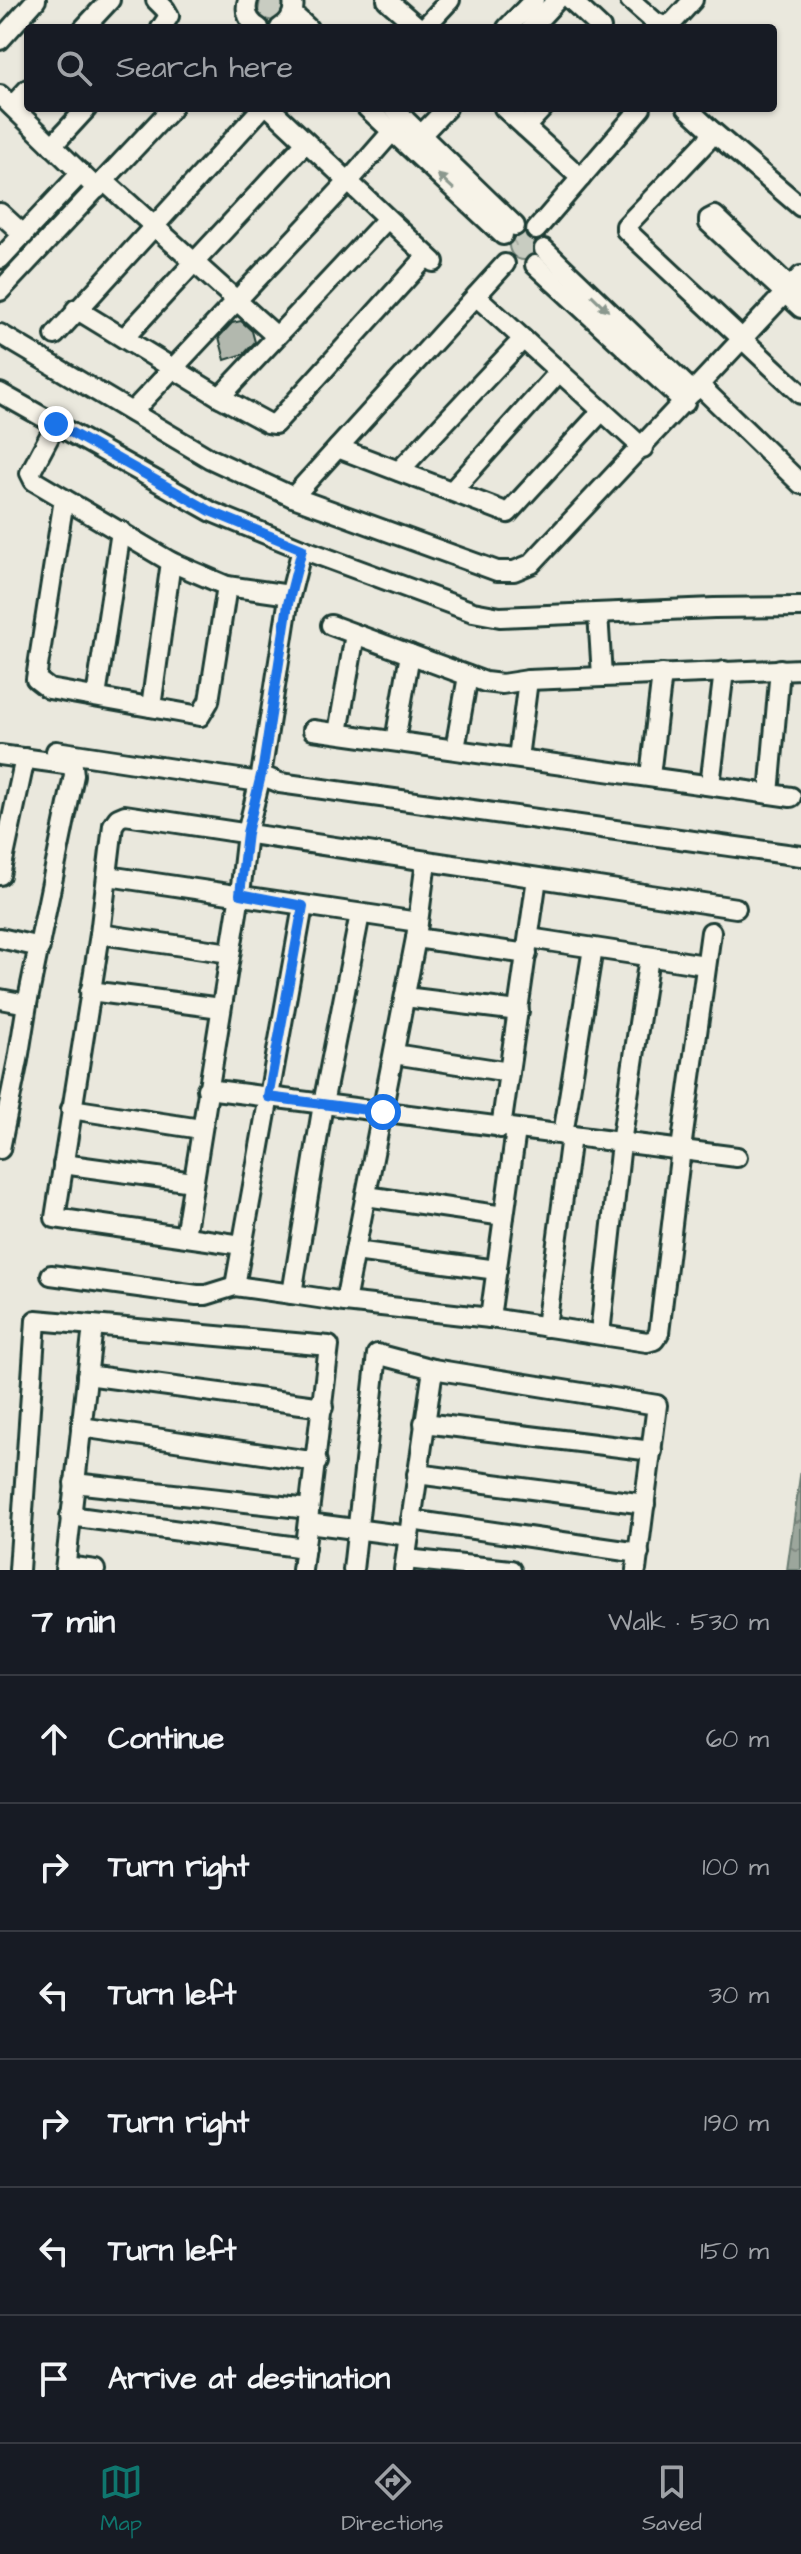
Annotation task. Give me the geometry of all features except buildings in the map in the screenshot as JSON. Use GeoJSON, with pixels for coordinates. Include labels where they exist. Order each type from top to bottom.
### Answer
{"type":"FeatureCollection","features":[{"type":"Feature","properties":{"kind":"street"},"geometry":{"type":"LineString","coordinates":[[0,40],[36,0]]}},
{"type":"Feature","properties":{"kind":"street"},"geometry":{"type":"LineString","coordinates":[[88,24],[110,0]]}},
{"type":"Feature","properties":{"kind":"street"},"geometry":{"type":"LineString","coordinates":[[156,0],[169,16],[164,24]]}},
{"type":"Feature","properties":{"kind":"street"},"geometry":{"type":"LineString","coordinates":[[248,0],[247,12],[251,24]]}},
{"type":"Feature","properties":{"kind":"street"},"geometry":{"type":"LineString","coordinates":[[387,0],[416,24]]}},
{"type":"Feature","properties":{"kind":"street"},"geometry":{"type":"LineString","coordinates":[[425,24],[450,0]]}},
{"type":"Feature","properties":{"kind":"street"},"geometry":{"type":"LineString","coordinates":[[511,24],[534,0]]}},
{"type":"Feature","properties":{"kind":"street"},"geometry":{"type":"LineString","coordinates":[[535,24],[557,0]]}},
{"type":"Feature","properties":{"kind":"street"},"geometry":{"type":"LineString","coordinates":[[571,0],[597,24]]}},
{"type":"Feature","properties":{"kind":"street"},"geometry":{"type":"LineString","coordinates":[[630,0],[660,24]]}},
{"type":"Feature","properties":{"kind":"street"},"geometry":{"type":"LineString","coordinates":[[668,24],[693,0]]}},
{"type":"Feature","properties":{"kind":"street"},"geometry":{"type":"LineString","coordinates":[[24,91],[6,101],[81,173],[154,226],[276,336]]}},
{"type":"Feature","properties":{"kind":"street"},"geometry":{"type":"LineString","coordinates":[[52,146],[83,112]]}},
{"type":"Feature","properties":{"kind":"street"},"geometry":{"type":"LineString","coordinates":[[0,291],[168,112]]}},
{"type":"Feature","properties":{"kind":"street"},"geometry":{"type":"LineString","coordinates":[[55,335],[258,112]]}},
{"type":"Feature","properties":{"kind":"street"},"geometry":{"type":"LineString","coordinates":[[76,309],[220,397],[275,424],[431,259],[274,112]]}},
{"type":"Feature","properties":{"kind":"street"},"geometry":{"type":"LineString","coordinates":[[421,135],[443,112]]}},
{"type":"Feature","properties":{"kind":"street"},"geometry":{"type":"LineString","coordinates":[[508,112],[581,178]]}},
{"type":"Feature","properties":{"kind":"street"},"geometry":{"type":"LineString","coordinates":[[525,127],[539,112]]}},
{"type":"Feature","properties":{"kind":"street"},"geometry":{"type":"LineString","coordinates":[[536,230],[638,112]]}},
{"type":"Feature","properties":{"kind":"street"},"geometry":{"type":"LineString","coordinates":[[691,112],[801,207]]}},
{"type":"Feature","properties":{"kind":"street"},"geometry":{"type":"LineString","coordinates":[[396,119],[421,135],[509,230]]}},
{"type":"Feature","properties":{"kind":"street"},"geometry":{"type":"LineString","coordinates":[[132,412],[348,182],[396,119]]}},
{"type":"Feature","properties":{"kind":"street"},"geometry":{"type":"LineString","coordinates":[[396,119],[509,230]]}},
{"type":"Feature","properties":{"kind":"street"},"geometry":{"type":"LineString","coordinates":[[712,131],[707,141],[626,226],[626,230],[801,394]]}},
{"type":"Feature","properties":{"kind":"street"},"geometry":{"type":"LineString","coordinates":[[124,338],[306,142]]}},
{"type":"Feature","properties":{"kind":"street"},"geometry":{"type":"LineString","coordinates":[[0,259],[81,173]]}},
{"type":"Feature","properties":{"kind":"street"},"geometry":{"type":"LineString","coordinates":[[0,213],[24,235]]}},
{"type":"Feature","properties":{"kind":"street"},"geometry":{"type":"LineString","coordinates":[[220,397],[387,219]]}},
{"type":"Feature","properties":{"kind":"street"},"geometry":{"type":"LineString","coordinates":[[522,225],[536,230],[543,242],[539,257],[526,270],[505,264],[499,250],[509,230],[522,225]]}},
{"type":"Feature","properties":{"kind":"street"},"geometry":{"type":"LineString","coordinates":[[539,257],[692,393],[801,484]]}},
{"type":"Feature","properties":{"kind":"street"},"geometry":{"type":"LineString","coordinates":[[293,497],[505,264]]}},
{"type":"Feature","properties":{"kind":"street"},"geometry":{"type":"LineString","coordinates":[[0,334],[209,458],[293,497],[497,571],[514,571],[531,564],[742,339],[794,289],[801,308]]}},
{"type":"Feature","properties":{"kind":"street"},"geometry":{"type":"LineString","coordinates":[[476,296],[643,448]]}},
{"type":"Feature","properties":{"kind":"street"},"geometry":{"type":"LineString","coordinates":[[399,471],[523,339]]}},
{"type":"Feature","properties":{"kind":"street"},"geometry":{"type":"LineString","coordinates":[[452,491],[559,372]]}},
{"type":"Feature","properties":{"kind":"street"},"geometry":{"type":"LineString","coordinates":[[0,393],[212,512],[473,612],[500,617],[801,607]]}},
{"type":"Feature","properties":{"kind":"street"},"geometry":{"type":"LineString","coordinates":[[338,448],[508,513],[602,411]]}},
{"type":"Feature","properties":{"kind":"street"},"geometry":{"type":"LineString","coordinates":[[56,424],[30,473],[34,481],[171,562],[227,586],[290,595]]}},
{"type":"Feature","properties":{"kind":"street"},"geometry":{"type":"LineString","coordinates":[[64,499],[36,679],[49,689],[200,716],[209,701],[227,586]]}},
{"type":"Feature","properties":{"kind":"street"},"geometry":{"type":"LineString","coordinates":[[96,697],[121,531]]}},
{"type":"Feature","properties":{"kind":"street"},"geometry":{"type":"LineString","coordinates":[[185,1236],[247,833],[260,778],[290,595],[302,549]]}},
{"type":"Feature","properties":{"kind":"street"},"geometry":{"type":"LineString","coordinates":[[151,707],[171,562]]}},
{"type":"Feature","properties":{"kind":"street"},"geometry":{"type":"LineString","coordinates":[[598,613],[602,676]]}},
{"type":"Feature","properties":{"kind":"street"},"geometry":{"type":"LineString","coordinates":[[331,625],[485,682],[502,684],[602,676],[801,669]]}},
{"type":"Feature","properties":{"kind":"street"},"geometry":{"type":"LineString","coordinates":[[338,733],[355,634]]}},
{"type":"Feature","properties":{"kind":"street"},"geometry":{"type":"LineString","coordinates":[[395,741],[410,654]]}},
{"type":"Feature","properties":{"kind":"street"},"geometry":{"type":"LineString","coordinates":[[769,794],[780,669]]}},
{"type":"Feature","properties":{"kind":"street"},"geometry":{"type":"LineString","coordinates":[[710,785],[724,671]]}},
{"type":"Feature","properties":{"kind":"street"},"geometry":{"type":"LineString","coordinates":[[650,776],[662,674]]}},
{"type":"Feature","properties":{"kind":"street"},"geometry":{"type":"LineString","coordinates":[[455,749],[468,676]]}},
{"type":"Feature","properties":{"kind":"street"},"geometry":{"type":"LineString","coordinates":[[518,758],[528,680]]}},
{"type":"Feature","properties":{"kind":"street"},"geometry":{"type":"LineString","coordinates":[[313,730],[791,797]]}},
{"type":"Feature","properties":{"kind":"street"},"geometry":{"type":"LineString","coordinates":[[0,742],[801,856]]}},
{"type":"Feature","properties":{"kind":"street"},"geometry":{"type":"LineString","coordinates":[[0,755],[73,766],[74,775],[27,1004],[9,1058],[0,1149]]}},
{"type":"Feature","properties":{"kind":"street"},"geometry":{"type":"LineString","coordinates":[[0,875],[25,758]]}},
{"type":"Feature","properties":{"kind":"street"},"geometry":{"type":"LineString","coordinates":[[242,1245],[55,1218],[100,934],[113,825],[118,818],[125,815],[736,908]]}},
{"type":"Feature","properties":{"kind":"street"},"geometry":{"type":"LineString","coordinates":[[345,1302],[405,997],[426,861]]}},
{"type":"Feature","properties":{"kind":"street"},"geometry":{"type":"LineString","coordinates":[[108,876],[360,914],[417,930],[528,946],[593,948],[705,965]]}},
{"type":"Feature","properties":{"kind":"street"},"geometry":{"type":"LineString","coordinates":[[490,1318],[504,1216],[509,1072],[537,878]]}},
{"type":"Feature","properties":{"kind":"street"},"geometry":{"type":"LineString","coordinates":[[235,1286],[303,906]]}},
{"type":"Feature","properties":{"kind":"street"},"geometry":{"type":"LineString","coordinates":[[292,1294],[323,1104],[360,914]]}},
{"type":"Feature","properties":{"kind":"street"},"geometry":{"type":"LineString","coordinates":[[51,1275],[197,1295],[235,1286],[490,1318],[647,1342],[654,1340],[659,1333],[711,932]]}},
{"type":"Feature","properties":{"kind":"street"},"geometry":{"type":"LineString","coordinates":[[100,934],[230,953]]}},
{"type":"Feature","properties":{"kind":"street"},"geometry":{"type":"LineString","coordinates":[[0,938],[40,947]]}},
{"type":"Feature","properties":{"kind":"street"},"geometry":{"type":"LineString","coordinates":[[546,1327],[567,1136],[593,948]]}},
{"type":"Feature","properties":{"kind":"street"},"geometry":{"type":"LineString","coordinates":[[600,1334],[621,1143],[649,957]]}},
{"type":"Feature","properties":{"kind":"street"},"geometry":{"type":"LineString","coordinates":[[90,991],[221,1008]]}},
{"type":"Feature","properties":{"kind":"street"},"geometry":{"type":"LineString","coordinates":[[405,997],[519,1011]]}},
{"type":"Feature","properties":{"kind":"street"},"geometry":{"type":"LineString","coordinates":[[0,999],[27,1004]]}},
{"type":"Feature","properties":{"kind":"street"},"geometry":{"type":"LineString","coordinates":[[394,1054],[509,1072]]}},
{"type":"Feature","properties":{"kind":"street"},"geometry":{"type":"LineString","coordinates":[[207,1089],[737,1157]]}},
{"type":"Feature","properties":{"kind":"street"},"geometry":{"type":"LineString","coordinates":[[71,1109],[201,1129]]}},
{"type":"Feature","properties":{"kind":"street"},"geometry":{"type":"LineString","coordinates":[[63,1164],[193,1182]]}},
{"type":"Feature","properties":{"kind":"street"},"geometry":{"type":"LineString","coordinates":[[366,1196],[504,1216]]}},
{"type":"Feature","properties":{"kind":"street"},"geometry":{"type":"LineString","coordinates":[[355,1251],[497,1270]]}},
{"type":"Feature","properties":{"kind":"street"},"geometry":{"type":"LineString","coordinates":[[19,1570],[36,1320],[329,1346],[302,1570]]}},
{"type":"Feature","properties":{"kind":"street"},"geometry":{"type":"LineString","coordinates":[[93,1326],[65,1568],[95,1570]]}},
{"type":"Feature","properties":{"kind":"street"},"geometry":{"type":"LineString","coordinates":[[74,1483],[308,1516],[358,1528],[410,1528],[638,1561],[657,1405],[433,1369],[377,1354],[358,1528],[353,1570]]}},
{"type":"Feature","properties":{"kind":"street"},"geometry":{"type":"LineString","coordinates":[[433,1369],[405,1564],[511,1570]]}},
{"type":"Feature","properties":{"kind":"street"},"geometry":{"type":"LineString","coordinates":[[87,1375],[323,1407]]}},
{"type":"Feature","properties":{"kind":"street"},"geometry":{"type":"LineString","coordinates":[[424,1423],[652,1451]]}},
{"type":"Feature","properties":{"kind":"street"},"geometry":{"type":"LineString","coordinates":[[81,1427],[317,1462]]}},
{"type":"Feature","properties":{"kind":"street"},"geometry":{"type":"LineString","coordinates":[[417,1474],[645,1504]]}},
{"type":"Feature","properties":{"kind":"street"},"geometry":{"type":"LineString","coordinates":[[70,1516],[305,1548]]}},
{"type":"Feature","properties":{"kind":"green space"},"geometry":{"type":"Polygon","coordinates":[[[260,0],[283,0],[282,16],[274,21],[264,19],[258,12],[260,0]]]}},
{"type":"Feature","properties":{"kind":"green space"},"geometry":{"type":"Polygon","coordinates":[[[524,230],[534,235],[539,245],[534,255],[524,260],[514,255],[509,245],[514,235],[524,230]]]}},
{"type":"Feature","properties":{"kind":"water"},"geometry":{"type":"Polygon","coordinates":[[[801,1469],[801,1570],[787,1570],[801,1469]]]}},
{"type":"Feature","properties":{"kind":"route"},"geometry":{"type":"LineString","coordinates":[[56,424],[212,512],[302,549],[288,604],[263,767],[247,833],[240,894],[303,906],[268,1097],[383,1112]]}}]}
